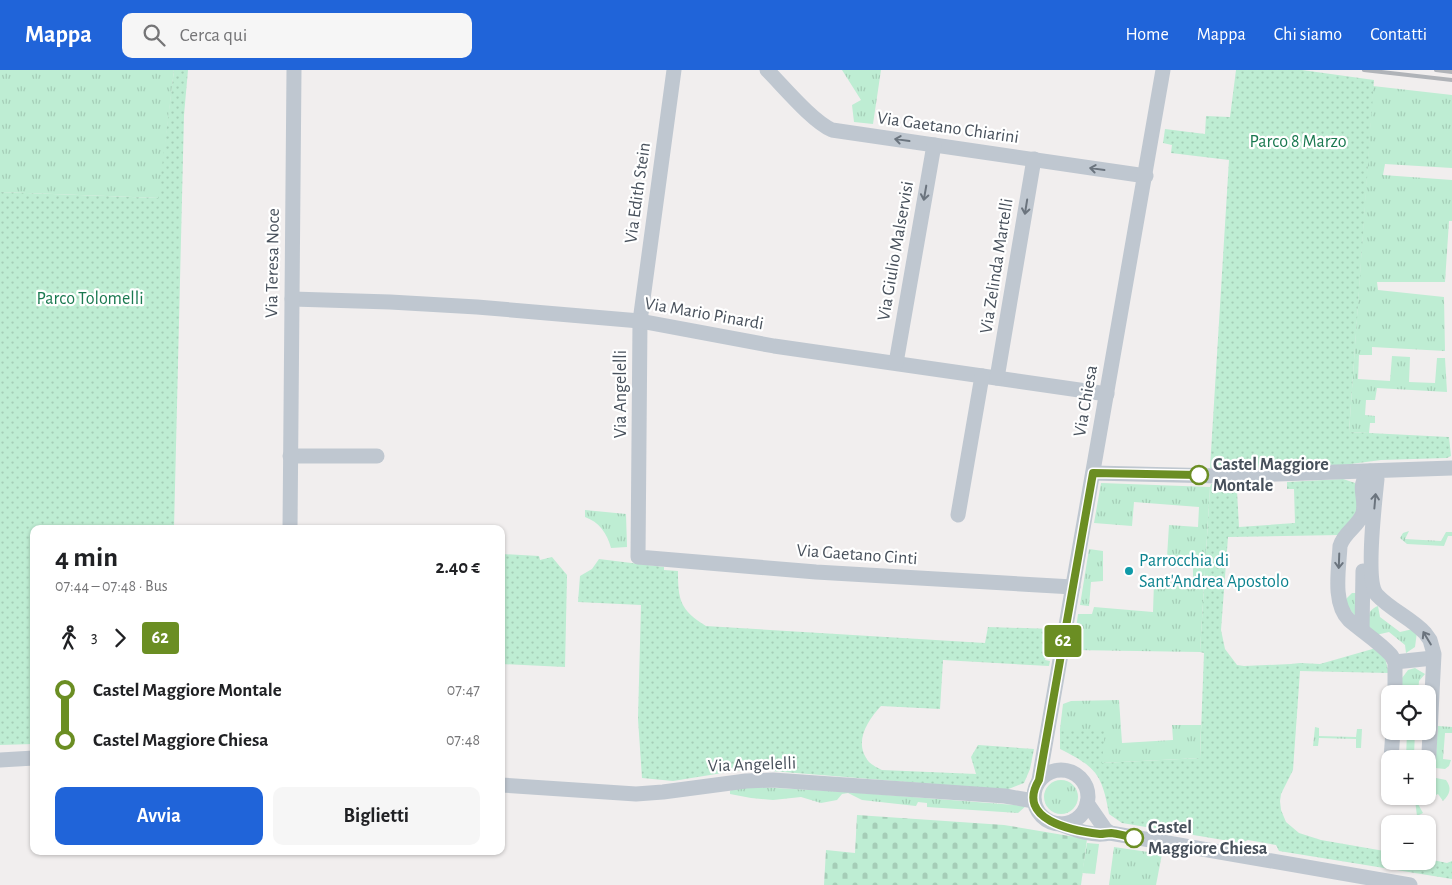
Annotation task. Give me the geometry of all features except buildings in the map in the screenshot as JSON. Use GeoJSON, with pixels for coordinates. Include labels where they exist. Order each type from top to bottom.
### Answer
{"type":"FeatureCollection","features":[{"type":"Feature","properties":{"kind":"street","name":"Via Teresa Noce"},"geometry":{"type":"LineString","coordinates":[[290,525],[294,70]]}},
{"type":"Feature","properties":{"kind":"street","name":"Via Edith Stein"},"geometry":{"type":"LineString","coordinates":[[640,321],[674,70]]}},
{"type":"Feature","properties":{"kind":"street","name":"Via Gaetano Chiarini"},"geometry":{"type":"LineString","coordinates":[[767,70],[815,119],[825,126],[840,131],[1146,176]]}},
{"type":"Feature","properties":{"kind":"street","name":"Via Chiesa"},"geometry":{"type":"LineString","coordinates":[[1036,790],[1146,176],[1163,70]]}},
{"type":"Feature","properties":{"kind":"street","name":"Via Giulio Malservisi"},"geometry":{"type":"LineString","coordinates":[[896,363],[934,145]]}},
{"type":"Feature","properties":{"kind":"street","name":"Via Zelinda Martelli"},"geometry":{"type":"LineString","coordinates":[[997,378],[1034,159]]}},
{"type":"Feature","properties":{"kind":"street","name":"Via Mario Pinardi"},"geometry":{"type":"LineString","coordinates":[[292,299],[390,302],[640,321],[774,346],[1106,394]]}},
{"type":"Feature","properties":{"kind":"street","name":"Via Angelelli"},"geometry":{"type":"LineString","coordinates":[[638,557],[640,321]]}},
{"type":"Feature","properties":{"kind":"street"},"geometry":{"type":"LineString","coordinates":[[958,515],[982,376]]}},
{"type":"Feature","properties":{"kind":"street"},"geometry":{"type":"LineString","coordinates":[[290,456],[377,456]]}},
{"type":"Feature","properties":{"kind":"street"},"geometry":{"type":"LineString","coordinates":[[1093,473],[1208,476],[1452,468]]}},
{"type":"Feature","properties":{"kind":"street"},"geometry":{"type":"LineString","coordinates":[[1362,624],[1365,526],[1362,485],[1364,477],[1370,471]]}},
{"type":"Feature","properties":{"kind":"street"},"geometry":{"type":"LineString","coordinates":[[1370,471],[1377,479],[1373,523],[1372,585],[1376,594],[1425,634],[1432,646],[1434,658],[1429,750]]}},
{"type":"Feature","properties":{"kind":"street"},"geometry":{"type":"LineString","coordinates":[[1363,511],[1360,520],[1342,539],[1340,548],[1339,601],[1343,612],[1349,620],[1362,624],[1395,662],[1395,685]]}},
{"type":"Feature","properties":{"kind":"street","name":"Via Gaetano Cinti"},"geometry":{"type":"LineString","coordinates":[[638,557],[816,572],[1073,586]]}},
{"type":"Feature","properties":{"kind":"street"},"geometry":{"type":"LineString","coordinates":[[1362,624],[1369,604],[1384,601]]}},
{"type":"Feature","properties":{"kind":"street"},"geometry":{"type":"LineString","coordinates":[[1395,662],[1434,658]]}},
{"type":"Feature","properties":{"kind":"street"},"geometry":{"type":"LineString","coordinates":[[1046,738],[1050,755],[1061,770]]}},
{"type":"Feature","properties":{"kind":"street"},"geometry":{"type":"LineString","coordinates":[[0,760],[30,758]]}},
{"type":"Feature","properties":{"kind":"street"},"geometry":{"type":"LineString","coordinates":[[1060,824],[1077,818],[1083,812],[1088,795],[1082,780],[1076,774],[1061,770],[1045,774],[1036,790],[1038,812],[1048,820],[1077,830],[1103,834],[1110,833],[1410,885]]}},
{"type":"Feature","properties":{"kind":"street","name":"Via Angelelli"},"geometry":{"type":"LineString","coordinates":[[505,785],[636,794],[746,781],[773,780],[1005,796],[1036,790]]}},
{"type":"Feature","properties":{"kind":"street"},"geometry":{"type":"LineString","coordinates":[[1087,803],[1105,830],[1110,833]]}},
{"type":"Feature","properties":{"kind":"green space"},"geometry":{"type":"Polygon","coordinates":[[[0,70],[174,70],[159,198],[0,192],[0,70]]]}},
{"type":"Feature","properties":{"kind":"green space","name":"Parco Tolomelli"},"geometry":{"type":"Polygon","coordinates":[[[174,70],[188,70],[184,115],[174,525],[30,525],[30,744],[0,745],[0,192],[158,198],[174,70]]]}},
{"type":"Feature","properties":{"kind":"green space"},"geometry":{"type":"Polygon","coordinates":[[[842,70],[881,70],[873,124],[854,122],[852,105],[861,100],[842,70]]]}},
{"type":"Feature","properties":{"kind":"green space","name":"Parco 8 Marzo"},"geometry":{"type":"Polygon","coordinates":[[[1236,70],[1302,70],[1374,80],[1349,432],[1449,437],[1451,456],[1447,458],[1381,460],[1343,465],[1210,468],[1229,160],[1171,153],[1172,145],[1163,143],[1165,129],[1205,134],[1206,116],[1230,117],[1236,70]]]}},
{"type":"Feature","properties":{"kind":"green space"},"geometry":{"type":"Polygon","coordinates":[[[1373,86],[1452,95],[1452,168],[1385,164],[1383,175],[1452,180],[1452,221],[1449,221],[1445,282],[1377,282],[1378,290],[1444,297],[1445,351],[1372,347],[1372,355],[1359,355],[1358,379],[1390,381],[1392,356],[1410,357],[1409,382],[1435,383],[1437,358],[1445,358],[1447,392],[1377,388],[1375,400],[1366,400],[1365,415],[1375,416],[1375,423],[1370,423],[1369,433],[1349,432],[1373,86]]]}},
{"type":"Feature","properties":{"kind":"green space"},"geometry":{"type":"Polygon","coordinates":[[[1343,479],[1355,483],[1359,509],[1340,535],[1228,537],[1221,630],[1225,649],[1237,665],[1244,666],[1300,663],[1320,664],[1376,648],[1385,658],[1389,673],[1300,671],[1293,770],[1281,794],[1280,801],[1281,810],[1286,822],[1299,833],[1321,840],[1381,850],[1381,868],[1279,851],[1276,845],[1248,840],[1241,843],[1122,823],[1109,814],[1100,781],[1095,773],[1082,761],[1060,749],[1060,729],[1105,730],[1102,763],[1200,758],[1204,653],[1200,652],[1210,487],[1211,484],[1270,483],[1270,489],[1237,491],[1239,527],[1295,523],[1294,489],[1287,489],[1287,482],[1343,479]]]}},
{"type":"Feature","properties":{"kind":"green space"},"geometry":{"type":"Polygon","coordinates":[[[1101,483],[1210,487],[1200,652],[1073,650],[1078,614],[1092,614],[1094,607],[1153,612],[1154,582],[1193,583],[1193,559],[1167,557],[1169,525],[1198,527],[1199,507],[1134,502],[1132,526],[1094,523],[1101,483]]]}},
{"type":"Feature","properties":{"kind":"green space"},"geometry":{"type":"Polygon","coordinates":[[[585,510],[626,514],[627,547],[611,548],[602,529],[585,517],[585,510]]]}},
{"type":"Feature","properties":{"kind":"green space"},"geometry":{"type":"Polygon","coordinates":[[[1409,531],[1405,539],[1441,541],[1446,532],[1452,532],[1452,536],[1448,536],[1444,546],[1407,544],[1400,538],[1403,533],[1409,531]]]}},
{"type":"Feature","properties":{"kind":"green space"},"geometry":{"type":"Polygon","coordinates":[[[1089,549],[1103,551],[1103,581],[1091,582],[1089,606],[1080,605],[1089,549]]]}},
{"type":"Feature","properties":{"kind":"green space"},"geometry":{"type":"Polygon","coordinates":[[[505,554],[539,556],[540,560],[552,557],[567,575],[565,667],[505,664],[505,554]]]}},
{"type":"Feature","properties":{"kind":"green space"},"geometry":{"type":"Polygon","coordinates":[[[599,559],[664,567],[664,570],[678,571],[682,603],[691,615],[706,626],[985,643],[988,627],[1055,629],[1054,639],[1050,638],[1045,660],[1050,661],[1049,666],[943,660],[940,709],[881,706],[867,725],[862,740],[864,755],[869,762],[882,770],[976,774],[971,757],[978,745],[1034,749],[1030,769],[1024,783],[1006,790],[747,769],[673,781],[642,778],[638,719],[641,605],[578,602],[580,576],[592,569],[599,559]]]}},
{"type":"Feature","properties":{"kind":"green space"},"geometry":{"type":"Polygon","coordinates":[[[1352,593],[1359,593],[1357,619],[1344,601],[1352,593]]]}},
{"type":"Feature","properties":{"kind":"green space"},"geometry":{"type":"Polygon","coordinates":[[[1378,606],[1380,617],[1400,632],[1413,629],[1417,632],[1415,647],[1406,653],[1405,645],[1389,632],[1376,635],[1368,628],[1370,612],[1378,606]]]}},
{"type":"Feature","properties":{"kind":"green space"},"geometry":{"type":"Polygon","coordinates":[[[1415,668],[1425,674],[1419,681],[1419,685],[1402,685],[1399,682],[1408,670],[1415,668]]]}},
{"type":"Feature","properties":{"kind":"green space"},"geometry":{"type":"Polygon","coordinates":[[[1119,700],[1122,743],[1173,740],[1172,725],[1201,725],[1200,758],[1102,763],[1060,729],[1063,704],[1071,701],[1119,700]]]}},
{"type":"Feature","properties":{"kind":"green space"},"geometry":{"type":"Polygon","coordinates":[[[1438,726],[1452,727],[1452,733],[1445,733],[1443,759],[1451,760],[1449,766],[1445,769],[1436,768],[1438,726]]]}},
{"type":"Feature","properties":{"kind":"green space"},"geometry":{"type":"Polygon","coordinates":[[[1315,727],[1319,728],[1319,736],[1356,737],[1357,729],[1362,729],[1361,748],[1356,748],[1356,739],[1319,738],[1318,746],[1313,746],[1315,727]]]}},
{"type":"Feature","properties":{"kind":"green space"},"geometry":{"type":"Polygon","coordinates":[[[1407,740],[1415,740],[1414,750],[1406,750],[1407,740]]]}},
{"type":"Feature","properties":{"kind":"green space"},"geometry":{"type":"Polygon","coordinates":[[[1436,778],[1446,780],[1450,788],[1449,793],[1443,801],[1438,794],[1436,795],[1436,778]]]}},
{"type":"Feature","properties":{"kind":"green space"},"geometry":{"type":"Polygon","coordinates":[[[1061,780],[1073,785],[1078,797],[1073,809],[1061,814],[1049,809],[1044,797],[1049,785],[1061,780]]]}},
{"type":"Feature","properties":{"kind":"green space"},"geometry":{"type":"Polygon","coordinates":[[[757,787],[848,792],[1026,806],[1018,813],[927,807],[927,803],[918,802],[916,806],[862,800],[848,793],[842,794],[837,800],[821,803],[801,797],[773,800],[730,794],[732,789],[757,787]]]}},
{"type":"Feature","properties":{"kind":"green space"},"geometry":{"type":"Polygon","coordinates":[[[1416,805],[1419,805],[1423,813],[1417,815],[1416,805]]]}},
{"type":"Feature","properties":{"kind":"green space"},"geometry":{"type":"Polygon","coordinates":[[[857,815],[1004,825],[1087,839],[1081,885],[824,885],[826,850],[855,853],[857,815]]]}},
{"type":"Feature","properties":{"kind":"green space"},"geometry":{"type":"Polygon","coordinates":[[[1087,843],[1099,844],[1095,874],[1082,873],[1087,843]]]}},
{"type":"Feature","properties":{"kind":"green space"},"geometry":{"type":"Polygon","coordinates":[[[1114,847],[1162,854],[1156,885],[1109,885],[1114,847]]]}},
{"type":"Feature","properties":{"kind":"green space"},"geometry":{"type":"Polygon","coordinates":[[[1436,861],[1447,863],[1452,861],[1452,879],[1396,870],[1436,870],[1436,861]]]}},
{"type":"Feature","properties":{"kind":"railway"},"geometry":{"type":"LineString","coordinates":[[1364,70],[1452,80]]}},
{"type":"Feature","properties":{"kind":"railway"},"geometry":{"type":"LineString","coordinates":[[1436,70],[1452,72]]}},
{"type":"Feature","properties":{"kind":"bus line","name":"62"},"geometry":{"type":"LineString","coordinates":[[1134,838],[1110,833],[1103,834],[1077,830],[1054,823],[1042,817],[1038,812],[1033,796],[1034,789],[1039,780],[1093,473],[1199,475]]}},
{"type":"Feature","properties":{"kind":"place","name":"Castel Maggiore Montale"},"geometry":{"type":"Point","coordinates":[1199,475]}},
{"type":"Feature","properties":{"kind":"place","name":"Parrocchia di Sant'Andrea Apostolo"},"geometry":{"type":"Point","coordinates":[1129,571]}},
{"type":"Feature","properties":{"kind":"place","name":"Castel Maggiore Chiesa"},"geometry":{"type":"Point","coordinates":[1134,838]}}]}
